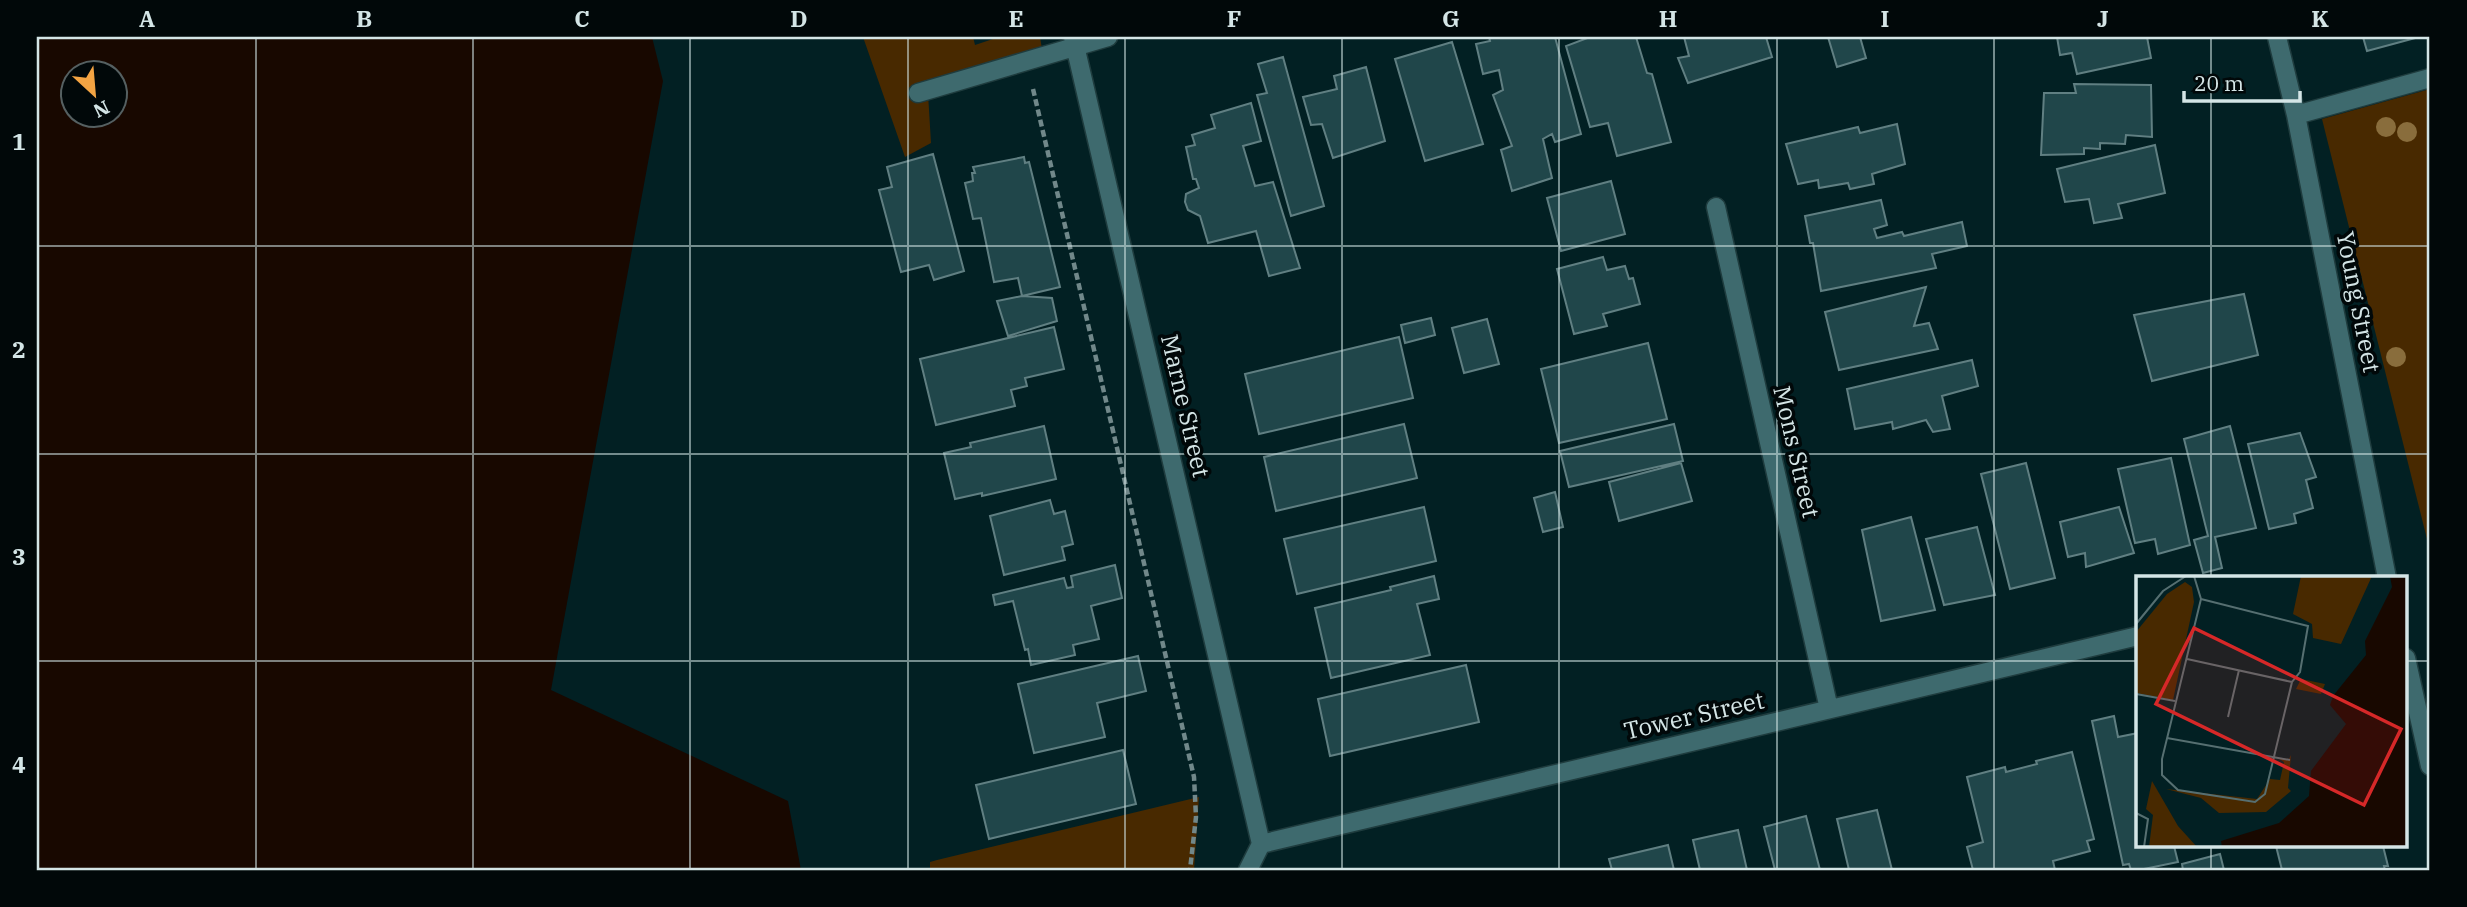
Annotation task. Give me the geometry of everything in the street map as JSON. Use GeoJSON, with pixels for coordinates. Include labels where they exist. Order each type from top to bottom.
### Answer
{"type":"FeatureCollection","features":[{"type":"Feature","properties":{"kind":"street"},"geometry":{"type":"LineString","coordinates":[[918,93],[1027,61],[1074,41],[1108,37]]}},
{"type":"Feature","properties":{"kind":"street","name":"Young Street"},"geometry":{"type":"LineString","coordinates":[[2277,37],[2296,115],[2385,576]]}},
{"type":"Feature","properties":{"kind":"street","name":"Marne Street"},"geometry":{"type":"LineString","coordinates":[[1074,41],[1261,844]]}},
{"type":"Feature","properties":{"kind":"street"},"geometry":{"type":"LineString","coordinates":[[2296,115],[2430,78]]}},
{"type":"Feature","properties":{"kind":"street","name":"Mons Street"},"geometry":{"type":"LineString","coordinates":[[1716,207],[1829,709]]}},
{"type":"Feature","properties":{"kind":"street","name":"Tower Street"},"geometry":{"type":"LineString","coordinates":[[1261,844],[2136,636]]}},
{"type":"Feature","properties":{"kind":"street"},"geometry":{"type":"LineString","coordinates":[[2408,668],[2430,766]]}},
{"type":"Feature","properties":{"kind":"street"},"geometry":{"type":"LineString","coordinates":[[1248,870],[1261,844]]}},
{"type":"Feature","properties":{"kind":"path"},"geometry":{"type":"LineString","coordinates":[[1027,61],[1194,777],[1196,817],[1191,870]]}},
{"type":"Feature","properties":{"kind":"shaded area"},"geometry":{"type":"Polygon","coordinates":[[[37,37],[652,37],[663,81],[551,690],[788,801],[801,870],[37,870],[37,37]]]}},
{"type":"Feature","properties":{"kind":"shaded area"},"geometry":{"type":"Polygon","coordinates":[[[863,37],[973,37],[975,45],[999,37],[1040,37],[1043,55],[928,93],[931,143],[905,157],[863,37]]]}},
{"type":"Feature","properties":{"kind":"shaded area"},"geometry":{"type":"Polygon","coordinates":[[[2430,89],[2430,551],[2322,119],[2430,89]]]}},
{"type":"Feature","properties":{"kind":"shaded area"},"geometry":{"type":"Polygon","coordinates":[[[1199,797],[1194,870],[930,870],[930,862],[937,860],[1199,797]]]}},
{"type":"Feature","properties":{"kind":"building"},"geometry":{"type":"Polygon","coordinates":[[[1489,37],[1555,37],[1581,134],[1555,142],[1552,134],[1543,139],[1552,178],[1512,191],[1501,150],[1512,146],[1493,95],[1503,90],[1499,70],[1483,74],[1476,44],[1490,41],[1489,37]]]}},
{"type":"Feature","properties":{"kind":"building"},"geometry":{"type":"Polygon","coordinates":[[[1590,37],[1636,37],[1647,73],[1652,74],[1671,142],[1617,156],[1608,123],[1590,127],[1566,46],[1590,37]]]}},
{"type":"Feature","properties":{"kind":"building"},"geometry":{"type":"Polygon","coordinates":[[[1684,37],[1766,37],[1772,57],[1688,83],[1678,58],[1689,56],[1684,37]]]}},
{"type":"Feature","properties":{"kind":"building"},"geometry":{"type":"Polygon","coordinates":[[[1828,37],[1860,37],[1866,58],[1837,67],[1828,37]]]}},
{"type":"Feature","properties":{"kind":"building"},"geometry":{"type":"Polygon","coordinates":[[[2057,37],[2147,37],[2151,58],[2077,74],[2072,53],[2060,55],[2057,37]]]}},
{"type":"Feature","properties":{"kind":"building"},"geometry":{"type":"Polygon","coordinates":[[[2363,37],[2419,37],[2367,51],[2363,37]]]}},
{"type":"Feature","properties":{"kind":"building"},"geometry":{"type":"Polygon","coordinates":[[[1452,42],[1483,144],[1425,161],[1395,59],[1452,42]]]}},
{"type":"Feature","properties":{"kind":"building"},"geometry":{"type":"Polygon","coordinates":[[[1283,57],[1324,206],[1291,216],[1257,95],[1267,93],[1258,64],[1283,57]]]}},
{"type":"Feature","properties":{"kind":"building"},"geometry":{"type":"Polygon","coordinates":[[[1366,67],[1385,141],[1333,158],[1322,124],[1311,125],[1303,97],[1337,89],[1334,76],[1366,67]]]}},
{"type":"Feature","properties":{"kind":"building"},"geometry":{"type":"Polygon","coordinates":[[[2074,84],[2151,85],[2152,137],[2126,135],[2125,144],[2100,143],[2100,149],[2084,148],[2084,154],[2041,155],[2044,93],[2076,93],[2074,84]]]}},
{"type":"Feature","properties":{"kind":"building"},"geometry":{"type":"Polygon","coordinates":[[[1251,103],[1261,141],[1243,146],[1255,186],[1273,182],[1300,268],[1269,276],[1256,231],[1208,243],[1200,216],[1188,210],[1185,202],[1186,194],[1199,188],[1196,179],[1193,179],[1186,147],[1195,145],[1192,135],[1215,128],[1211,115],[1251,103]]]}},
{"type":"Feature","properties":{"kind":"building"},"geometry":{"type":"Polygon","coordinates":[[[1897,124],[1905,164],[1872,174],[1874,184],[1850,189],[1848,183],[1819,188],[1818,180],[1798,184],[1786,144],[1858,127],[1860,133],[1897,124]]]}},
{"type":"Feature","properties":{"kind":"building"},"geometry":{"type":"Polygon","coordinates":[[[2155,145],[2165,193],[2118,204],[2122,218],[2094,223],[2089,199],[2065,202],[2057,169],[2155,145]]]}},
{"type":"Feature","properties":{"kind":"building"},"geometry":{"type":"Polygon","coordinates":[[[933,154],[964,271],[934,280],[929,265],[901,272],[879,190],[892,187],[887,167],[933,154]]]}},
{"type":"Feature","properties":{"kind":"building"},"geometry":{"type":"Polygon","coordinates":[[[1024,157],[1025,163],[1029,162],[1060,287],[1022,296],[1018,278],[994,282],[981,218],[973,219],[965,183],[973,181],[973,167],[1024,157]]]}},
{"type":"Feature","properties":{"kind":"building"},"geometry":{"type":"Polygon","coordinates":[[[1611,181],[1625,234],[1561,251],[1547,198],[1611,181]]]}},
{"type":"Feature","properties":{"kind":"building"},"geometry":{"type":"Polygon","coordinates":[[[1881,200],[1887,225],[1874,229],[1877,238],[1902,232],[1904,236],[1962,222],[1967,246],[1932,254],[1936,268],[1821,291],[1813,243],[1810,243],[1805,216],[1881,200]]]}},
{"type":"Feature","properties":{"kind":"building"},"geometry":{"type":"Polygon","coordinates":[[[1603,257],[1607,270],[1625,266],[1629,279],[1633,278],[1640,304],[1603,314],[1607,326],[1574,334],[1557,269],[1603,257]]]}},
{"type":"Feature","properties":{"kind":"building"},"geometry":{"type":"Polygon","coordinates":[[[1926,287],[1914,326],[1929,323],[1938,349],[1839,370],[1825,312],[1926,287]]]}},
{"type":"Feature","properties":{"kind":"building"},"geometry":{"type":"Polygon","coordinates":[[[2244,294],[2258,355],[2152,381],[2134,315],[2244,294]]]}},
{"type":"Feature","properties":{"kind":"building"},"geometry":{"type":"Polygon","coordinates":[[[1022,296],[1052,298],[1057,321],[1008,336],[997,301],[1022,296]]]}},
{"type":"Feature","properties":{"kind":"building"},"geometry":{"type":"Polygon","coordinates":[[[1431,318],[1435,335],[1405,343],[1401,325],[1431,318]]]}},
{"type":"Feature","properties":{"kind":"building"},"geometry":{"type":"Polygon","coordinates":[[[1487,319],[1499,364],[1464,373],[1452,328],[1487,319]]]}},
{"type":"Feature","properties":{"kind":"building"},"geometry":{"type":"Polygon","coordinates":[[[1054,327],[1064,369],[1025,378],[1027,386],[1011,390],[1015,406],[936,425],[920,359],[1054,327]]]}},
{"type":"Feature","properties":{"kind":"building"},"geometry":{"type":"Polygon","coordinates":[[[1399,337],[1413,398],[1259,434],[1245,374],[1399,337]]]}},
{"type":"Feature","properties":{"kind":"building"},"geometry":{"type":"Polygon","coordinates":[[[1648,343],[1667,419],[1559,443],[1541,369],[1648,343]]]}},
{"type":"Feature","properties":{"kind":"building"},"geometry":{"type":"Polygon","coordinates":[[[1972,360],[1978,386],[1942,396],[1950,429],[1933,432],[1926,420],[1893,429],[1892,422],[1855,429],[1847,389],[1972,360]]]}},
{"type":"Feature","properties":{"kind":"building"},"geometry":{"type":"Polygon","coordinates":[[[1404,424],[1417,478],[1276,511],[1264,457],[1404,424]]]}},
{"type":"Feature","properties":{"kind":"building"},"geometry":{"type":"Polygon","coordinates":[[[1674,424],[1683,461],[1569,487],[1560,451],[1674,424]]]}},
{"type":"Feature","properties":{"kind":"building"},"geometry":{"type":"Polygon","coordinates":[[[1044,426],[1056,479],[982,496],[982,493],[955,499],[944,453],[971,447],[970,443],[1044,426]]]}},
{"type":"Feature","properties":{"kind":"building"},"geometry":{"type":"Polygon","coordinates":[[[2230,426],[2256,528],[2215,537],[2222,568],[2203,573],[2194,540],[2208,536],[2184,439],[2230,426]]]}},
{"type":"Feature","properties":{"kind":"building"},"geometry":{"type":"Polygon","coordinates":[[[2300,433],[2316,477],[2306,480],[2313,508],[2294,514],[2296,523],[2269,529],[2248,444],[2300,433]]]}},
{"type":"Feature","properties":{"kind":"building"},"geometry":{"type":"Polygon","coordinates":[[[2171,458],[2190,545],[2158,554],[2155,539],[2135,543],[2118,469],[2171,458]]]}},
{"type":"Feature","properties":{"kind":"building"},"geometry":{"type":"Polygon","coordinates":[[[1681,463],[1692,501],[1619,521],[1609,482],[1681,463]]]}},
{"type":"Feature","properties":{"kind":"building"},"geometry":{"type":"Polygon","coordinates":[[[2026,463],[2055,578],[2010,589],[1981,474],[2026,463]]]}},
{"type":"Feature","properties":{"kind":"building"},"geometry":{"type":"Polygon","coordinates":[[[1555,492],[1563,527],[1543,532],[1534,498],[1555,492]]]}},
{"type":"Feature","properties":{"kind":"building"},"geometry":{"type":"Polygon","coordinates":[[[1050,500],[1054,514],[1065,511],[1073,544],[1062,547],[1065,560],[1004,575],[990,516],[1050,500]]]}},
{"type":"Feature","properties":{"kind":"building"},"geometry":{"type":"Polygon","coordinates":[[[1424,507],[1436,561],[1297,594],[1284,539],[1424,507]]]}},
{"type":"Feature","properties":{"kind":"building"},"geometry":{"type":"Polygon","coordinates":[[[2119,507],[2134,553],[2086,567],[2085,553],[2068,557],[2060,522],[2119,507]]]}},
{"type":"Feature","properties":{"kind":"building"},"geometry":{"type":"Polygon","coordinates":[[[1911,517],[1935,610],[1881,621],[1862,530],[1911,517]]]}},
{"type":"Feature","properties":{"kind":"building"},"geometry":{"type":"Polygon","coordinates":[[[1977,527],[1995,595],[1944,605],[1926,539],[1977,527]]]}},
{"type":"Feature","properties":{"kind":"building"},"geometry":{"type":"Polygon","coordinates":[[[1115,565],[1122,598],[1091,606],[1099,639],[1073,645],[1075,655],[1031,665],[1013,601],[995,605],[993,595],[1064,578],[1067,588],[1073,587],[1071,576],[1115,565]]]}},
{"type":"Feature","properties":{"kind":"building"},"geometry":{"type":"Polygon","coordinates":[[[1434,576],[1439,599],[1417,604],[1430,655],[1331,678],[1315,608],[1391,590],[1390,587],[1434,576]]]}},
{"type":"Feature","properties":{"kind":"building"},"geometry":{"type":"Polygon","coordinates":[[[1138,656],[1146,691],[1097,703],[1105,737],[1034,753],[1018,684],[1138,656]]]}},
{"type":"Feature","properties":{"kind":"building"},"geometry":{"type":"Polygon","coordinates":[[[1466,665],[1479,722],[1330,756],[1318,699],[1466,665]]]}},
{"type":"Feature","properties":{"kind":"building"},"geometry":{"type":"Polygon","coordinates":[[[2114,716],[2118,737],[2136,733],[2136,848],[2174,848],[2178,862],[2139,870],[2131,870],[2129,864],[2123,865],[2092,721],[2114,716]]]}},
{"type":"Feature","properties":{"kind":"building"},"geometry":{"type":"Polygon","coordinates":[[[1123,750],[1136,804],[989,839],[976,785],[1123,750]]]}},
{"type":"Feature","properties":{"kind":"building"},"geometry":{"type":"Polygon","coordinates":[[[2072,752],[2094,839],[2087,841],[2090,851],[2053,861],[2055,870],[1973,870],[1967,847],[1983,842],[1967,777],[2005,767],[2006,772],[2072,752]]]}},
{"type":"Feature","properties":{"kind":"building"},"geometry":{"type":"Polygon","coordinates":[[[1877,810],[1892,870],[1849,870],[1837,819],[1877,810]]]}},
{"type":"Feature","properties":{"kind":"building"},"geometry":{"type":"Polygon","coordinates":[[[1806,816],[1820,870],[1775,870],[1764,827],[1806,816]]]}},
{"type":"Feature","properties":{"kind":"building"},"geometry":{"type":"Polygon","coordinates":[[[1738,830],[1747,870],[1700,870],[1693,840],[1738,830]]]}},
{"type":"Feature","properties":{"kind":"building"},"geometry":{"type":"Polygon","coordinates":[[[1668,845],[1674,870],[1612,870],[1609,859],[1668,845]]]}},
{"type":"Feature","properties":{"kind":"building"},"geometry":{"type":"Polygon","coordinates":[[[2276,848],[2384,848],[2388,866],[2384,866],[2385,870],[2282,870],[2276,848]]]}},
{"type":"Feature","properties":{"kind":"building"},"geometry":{"type":"Polygon","coordinates":[[[2220,854],[2224,870],[2183,870],[2182,864],[2220,854]]]}}]}
